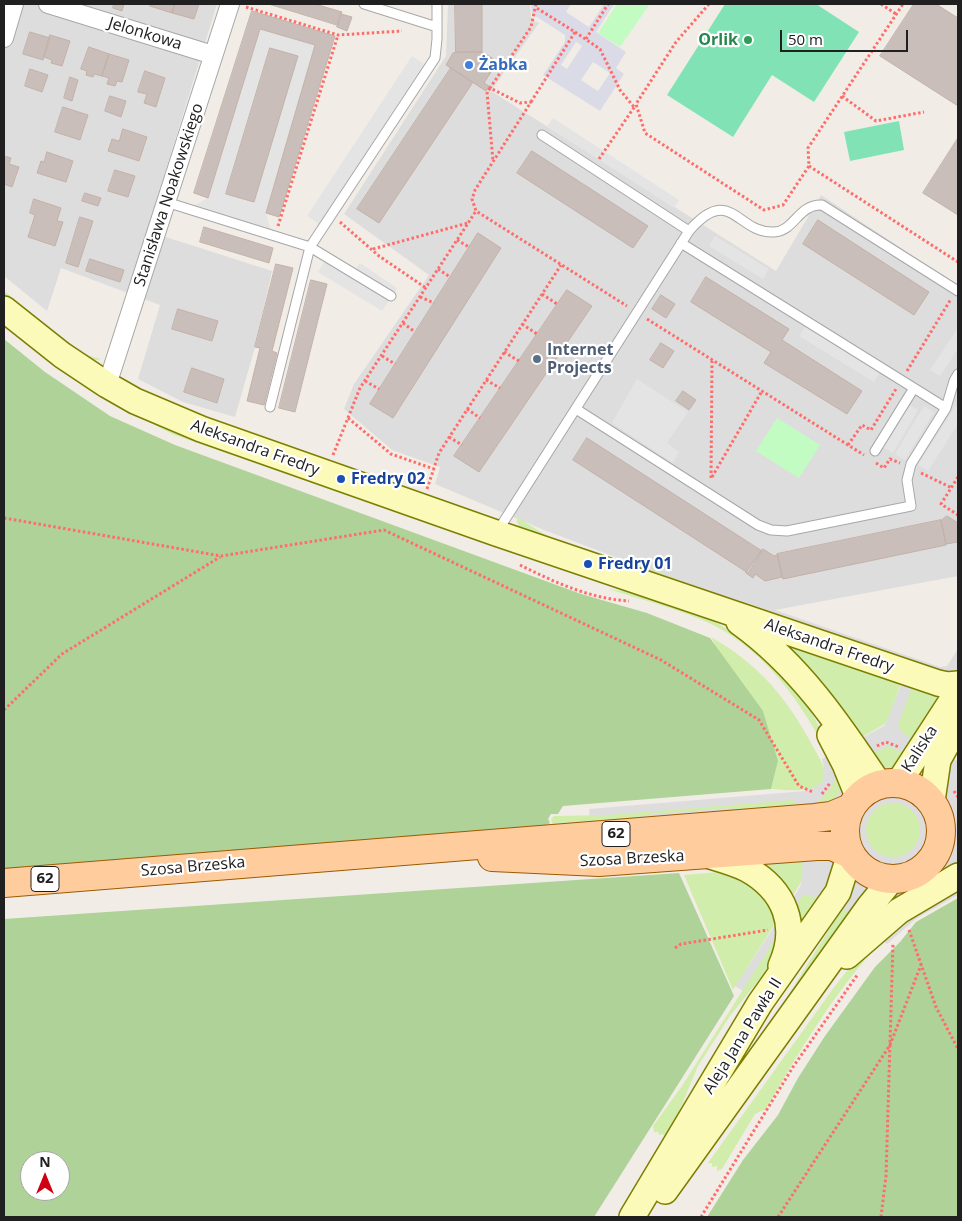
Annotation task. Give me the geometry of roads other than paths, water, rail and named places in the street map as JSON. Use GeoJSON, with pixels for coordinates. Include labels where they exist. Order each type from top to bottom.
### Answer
{"type":"FeatureCollection","features":[{"type":"Feature","properties":{"kind":"main road"},"geometry":{"type":"LineString","coordinates":[[850,854],[844,836],[871,793],[918,789],[943,810],[941,833],[933,858]]}},
{"type":"Feature","properties":{"kind":"main road","name":"Szosa Brzeska"},"geometry":{"type":"LineString","coordinates":[[4,883],[815,818],[831,816],[871,793]]}},
{"type":"Feature","properties":{"kind":"main road","name":"Szosa Brzeska"},"geometry":{"type":"LineString","coordinates":[[383,852],[464,854],[567,862],[649,860],[816,846],[832,846],[850,854]]}},
{"type":"Feature","properties":{"kind":"main road"},"geometry":{"type":"LineString","coordinates":[[892,880],[915,874],[933,858],[958,847]]}},
{"type":"Feature","properties":{"kind":"main road","name":"62"},"geometry":{"type":"LineString","coordinates":[[850,854],[867,872],[892,880]]}},
{"type":"Feature","properties":{"kind":"street"},"geometry":{"type":"LineString","coordinates":[[4,38],[14,4]]}},
{"type":"Feature","properties":{"kind":"street","name":"Jelonkowa"},"geometry":{"type":"LineString","coordinates":[[48,4],[213,56]]}},
{"type":"Feature","properties":{"kind":"street","name":"Stanisława Noakowskiego"},"geometry":{"type":"LineString","coordinates":[[107,386],[230,4]]}},
{"type":"Feature","properties":{"kind":"street","name":"Aleksandra Fredry"},"geometry":{"type":"LineString","coordinates":[[4,308],[62,355],[107,386],[134,401],[201,430],[496,533],[938,683],[947,685],[958,684]]}},
{"type":"Feature","properties":{"kind":"street","name":"Aleksandra Fredry"},"geometry":{"type":"LineString","coordinates":[[700,601],[752,632],[779,653],[796,671],[835,719],[871,793]]}},
{"type":"Feature","properties":{"kind":"street","name":"Kaliska"},"geometry":{"type":"LineString","coordinates":[[871,793],[958,691]]}},
{"type":"Feature","properties":{"kind":"street","name":"Kaliska"},"geometry":{"type":"LineString","coordinates":[[943,810],[938,760],[957,736]]}},
{"type":"Feature","properties":{"kind":"street"},"geometry":{"type":"LineString","coordinates":[[706,854],[744,868],[758,876],[780,898],[788,917],[788,949],[760,1003]]}},
{"type":"Feature","properties":{"kind":"street","name":"Aleja Jana Pawła II"},"geometry":{"type":"LineString","coordinates":[[632,1217],[760,1003],[838,892],[850,854]]}},
{"type":"Feature","properties":{"kind":"street"},"geometry":{"type":"LineString","coordinates":[[786,1022],[832,970],[886,921],[914,901],[958,876]]}},
{"type":"Feature","properties":{"kind":"street","name":"Aleja Jana Pawła II"},"geometry":{"type":"LineString","coordinates":[[646,1217],[786,1022],[892,880]]}},
{"type":"Feature","properties":{"kind":"lane"},"geometry":{"type":"LineString","coordinates":[[364,4],[437,26]]}},
{"type":"Feature","properties":{"kind":"lane"},"geometry":{"type":"LineString","coordinates":[[270,407],[310,247],[431,64],[437,49],[437,4]]}},
{"type":"Feature","properties":{"kind":"lane"},"geometry":{"type":"LineString","coordinates":[[542,135],[689,231]]}},
{"type":"Feature","properties":{"kind":"lane"},"geometry":{"type":"LineString","coordinates":[[166,202],[310,247],[391,296]]}},
{"type":"Feature","properties":{"kind":"lane"},"geometry":{"type":"LineString","coordinates":[[496,533],[681,243],[704,215],[720,211],[732,213],[762,231],[779,232],[788,227],[807,207],[822,205],[958,291]]}},
{"type":"Feature","properties":{"kind":"lane"},"geometry":{"type":"LineString","coordinates":[[681,243],[946,408]]}},
{"type":"Feature","properties":{"kind":"lane"},"geometry":{"type":"LineString","coordinates":[[576,409],[758,525],[778,531],[912,506],[907,480],[911,464],[946,408],[958,374]]}},
{"type":"Feature","properties":{"kind":"lane"},"geometry":{"type":"LineString","coordinates":[[875,451],[914,388]]}},
{"type":"Feature","properties":{"kind":"place","name":"Orlik"},"geometry":{"type":"Point","coordinates":[748,40]}},
{"type":"Feature","properties":{"kind":"place","name":"Żabka"},"geometry":{"type":"Point","coordinates":[469,65]}},
{"type":"Feature","properties":{"kind":"place","name":"Internet Projects"},"geometry":{"type":"Point","coordinates":[537,359]}},
{"type":"Feature","properties":{"kind":"place","name":"Fredry 02"},"geometry":{"type":"Point","coordinates":[341,479]}},
{"type":"Feature","properties":{"kind":"place","name":"Fredry 01"},"geometry":{"type":"Point","coordinates":[588,564]}}]}
